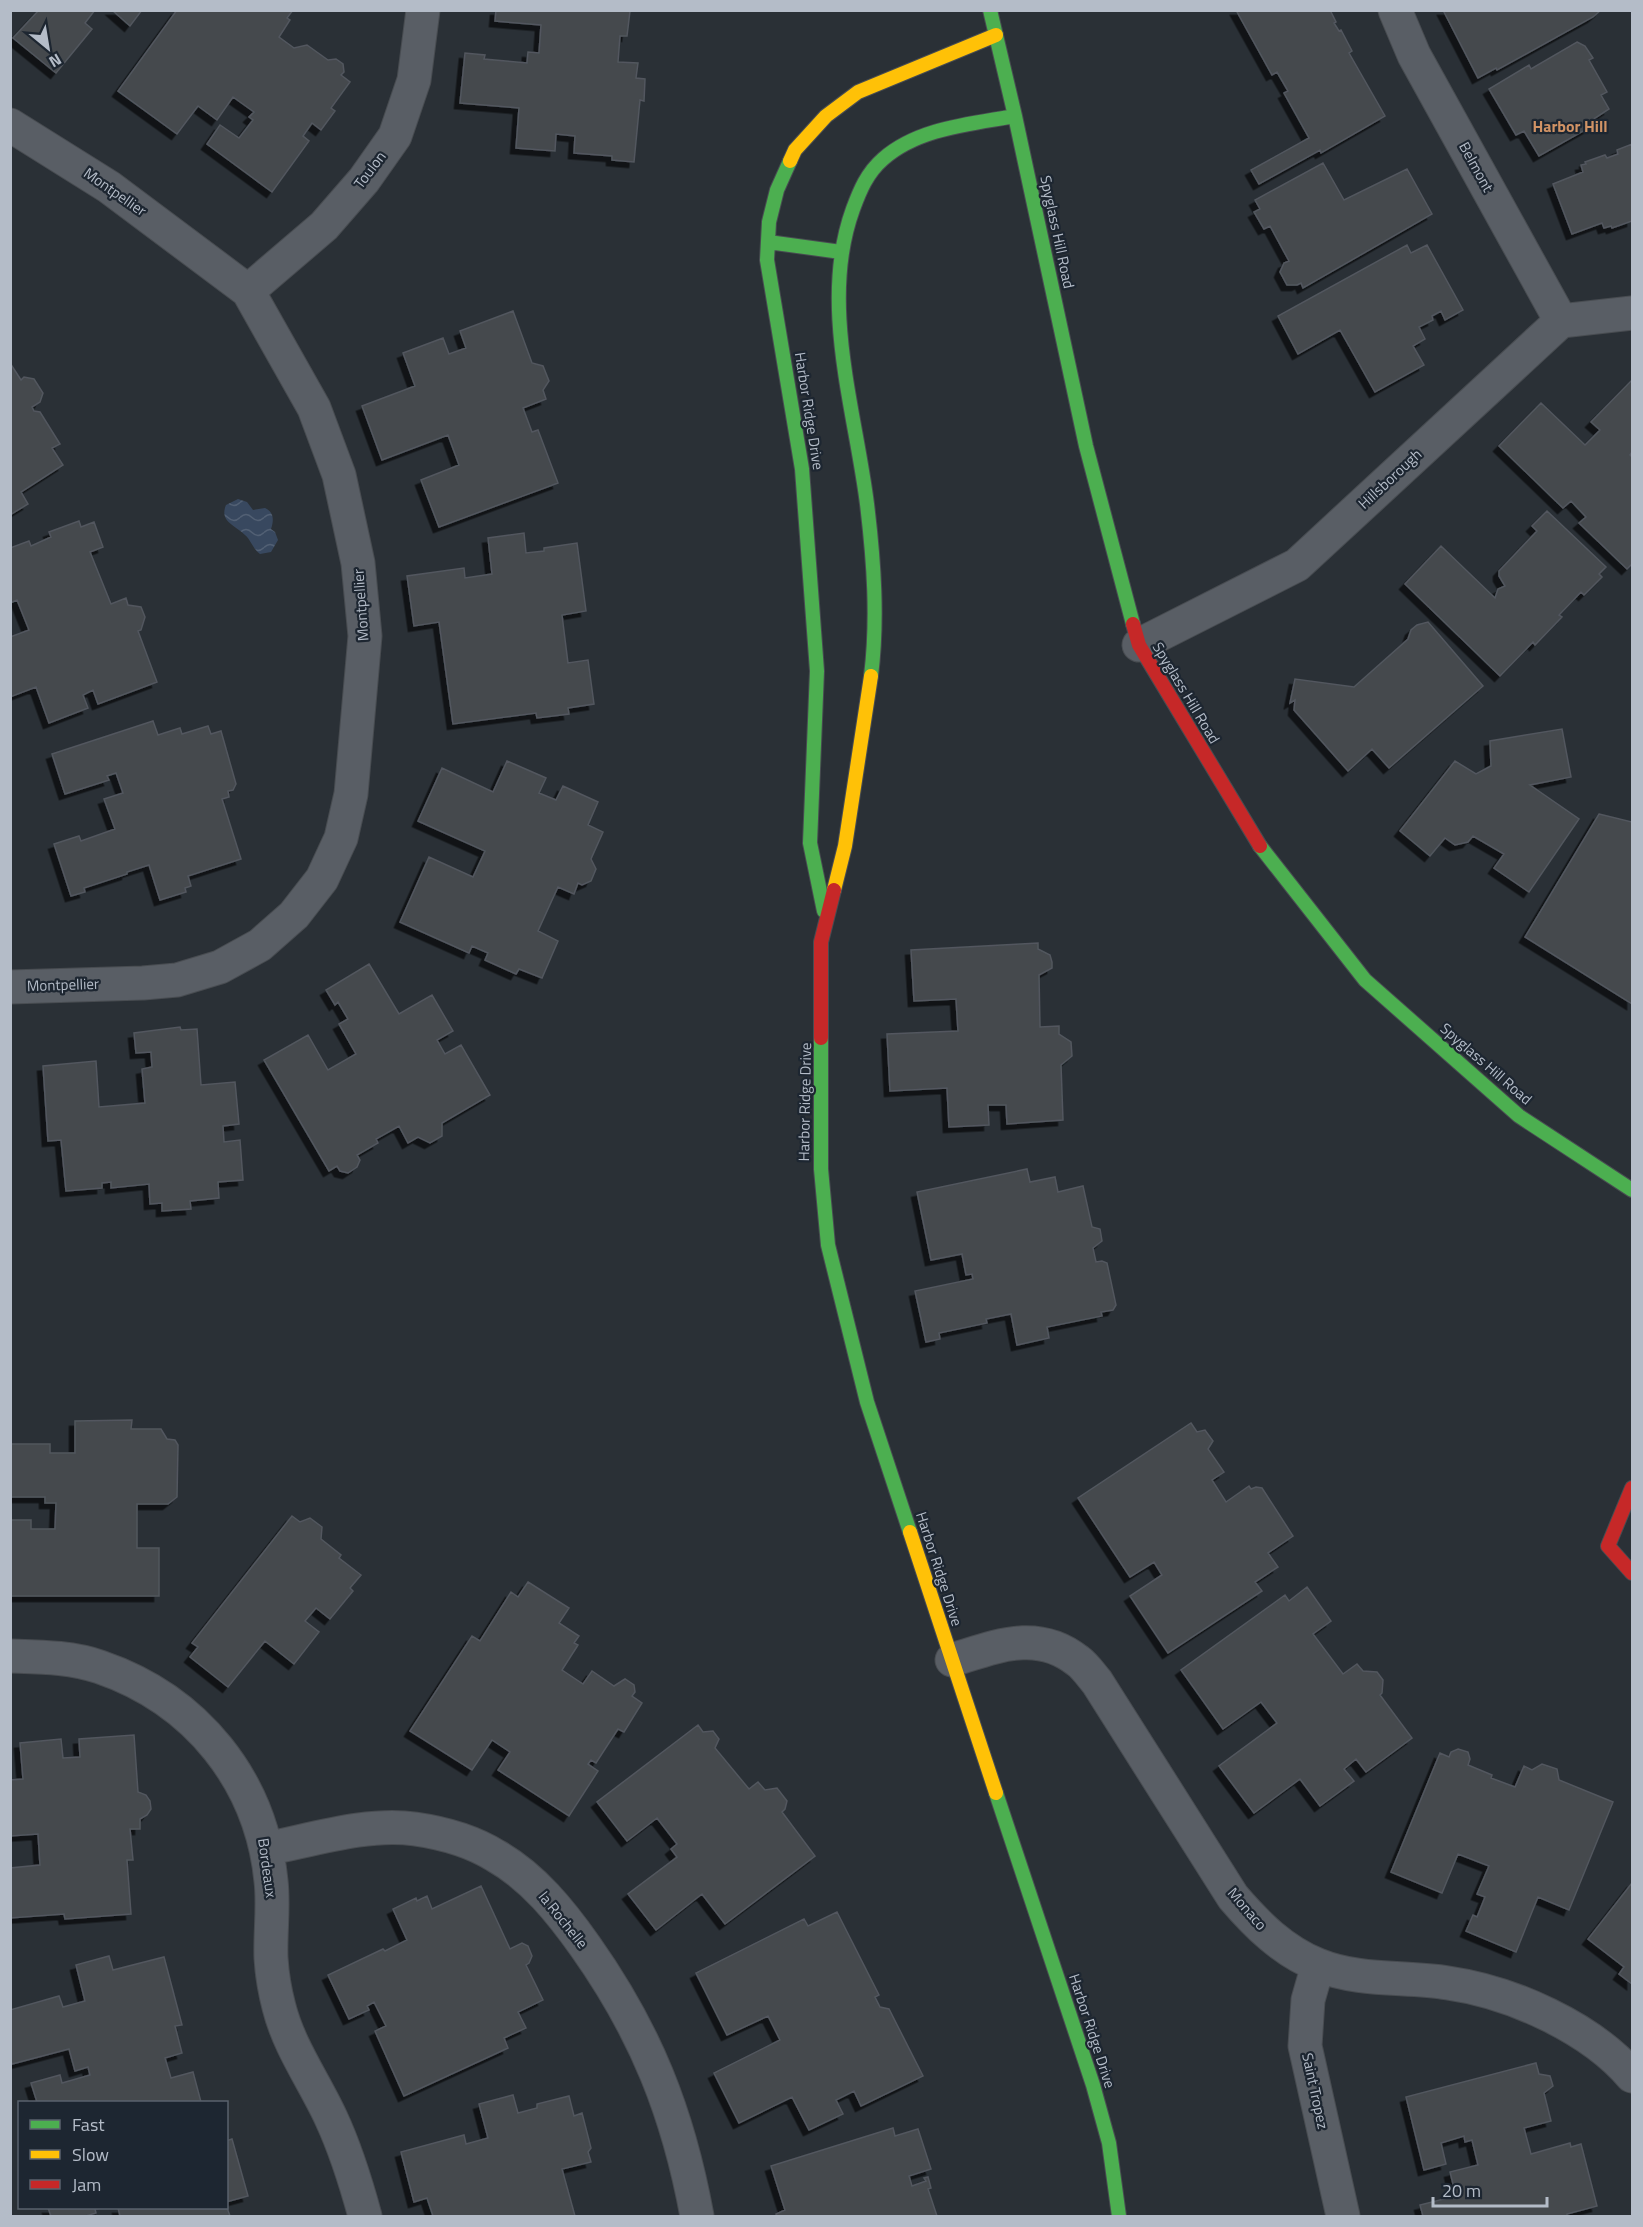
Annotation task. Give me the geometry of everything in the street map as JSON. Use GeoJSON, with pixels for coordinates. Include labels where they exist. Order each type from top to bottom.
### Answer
{"type":"FeatureCollection","features":[{"type":"Feature","properties":{"kind":"street","name":"Toulon"},"geometry":{"type":"LineString","coordinates":[[248,291],[324,226],[364,180],[395,136],[414,80],[423,10]]}},
{"type":"Feature","properties":{"kind":"street","name":"Spyglass Hill Road"},"geometry":{"type":"LineString","coordinates":[[990,10],[1086,446],[1139,645],[1253,838],[1365,980],[1519,1116],[1632,1190]]}},
{"type":"Feature","properties":{"kind":"street","name":"Belmont"},"geometry":{"type":"LineString","coordinates":[[1395,10],[1414,55],[1561,321]]}},
{"type":"Feature","properties":{"kind":"street","name":"Harbor Ridge Drive"},"geometry":{"type":"LineString","coordinates":[[825,916],[810,843],[817,670],[802,469],[767,260],[769,222],[777,190],[795,150],[826,117],[858,92],[996,35]]}},
{"type":"Feature","properties":{"kind":"street","name":"Harbor Ridge Drive"},"geometry":{"type":"LineString","coordinates":[[1015,116],[910,140],[888,155],[868,174],[850,214],[841,252],[837,286],[840,331],[872,542],[875,604],[872,669],[845,848],[825,916],[821,942],[821,1169],[828,1245],[867,1402],[1093,2085],[1109,2143],[1119,2217]]}},
{"type":"Feature","properties":{"kind":"street","name":"Montpellier"},"geometry":{"type":"LineString","coordinates":[[10,125],[109,187],[248,291],[314,408],[339,475],[358,563],[365,636],[351,794],[341,838],[322,879],[294,915],[260,945],[220,967],[177,980],[10,987]]}},
{"type":"Feature","properties":{"kind":"street"},"geometry":{"type":"LineString","coordinates":[[768,242],[841,252]]}},
{"type":"Feature","properties":{"kind":"street"},"geometry":{"type":"LineString","coordinates":[[1561,321],[1632,313]]}},
{"type":"Feature","properties":{"kind":"street","name":"Hillsborough"},"geometry":{"type":"LineString","coordinates":[[1139,645],[1297,565],[1561,321]]}},
{"type":"Feature","properties":{"kind":"street"},"geometry":{"type":"LineString","coordinates":[[1632,1488],[1608,1546],[1632,1573]]}},
{"type":"Feature","properties":{"kind":"street","name":"Monaco"},"geometry":{"type":"LineString","coordinates":[[952,1660],[1009,1642],[1032,1641],[1059,1649],[1079,1661],[1097,1682],[1233,1897],[1259,1927],[1292,1952],[1318,1965],[1356,1976],[1448,1983],[1499,1994],[1546,2013],[1590,2039],[1632,2076]]}},
{"type":"Feature","properties":{"kind":"street","name":"Bordeaux"},"geometry":{"type":"LineString","coordinates":[[10,1656],[61,1658],[99,1667],[134,1680],[178,1707],[215,1743],[243,1785],[262,1832],[272,1883],[271,1959],[279,2008],[298,2056],[331,2118],[352,2171],[365,2217]]}},
{"type":"Feature","properties":{"kind":"street","name":"la Rochelle"},"geometry":{"type":"LineString","coordinates":[[266,1849],[369,1829],[413,1828],[466,1842],[496,1856],[532,1882],[569,1924],[608,1979],[641,2037],[674,2121],[687,2164],[697,2217]]}},
{"type":"Feature","properties":{"kind":"street","name":"Saint Tropez"},"geometry":{"type":"LineString","coordinates":[[1318,1965],[1308,2000],[1305,2046],[1343,2217]]}},
{"type":"Feature","properties":{"kind":"water"},"geometry":{"type":"Polygon","coordinates":[[[238,499],[247,502],[253,510],[265,508],[272,514],[271,529],[278,540],[271,552],[260,554],[247,537],[226,519],[224,511],[226,505],[238,499]]]}},
{"type":"Feature","properties":{"kind":"building"},"geometry":{"type":"Polygon","coordinates":[[[39,10],[95,10],[85,23],[92,29],[56,73],[13,38],[39,10]]]}},
{"type":"Feature","properties":{"kind":"building"},"geometry":{"type":"Polygon","coordinates":[[[112,10],[142,10],[130,26],[112,10]]]}},
{"type":"Feature","properties":{"kind":"building"},"geometry":{"type":"Polygon","coordinates":[[[177,10],[293,10],[287,18],[290,20],[279,37],[294,48],[307,45],[328,60],[336,59],[343,64],[344,72],[341,75],[350,82],[331,108],[335,111],[321,130],[312,123],[303,136],[309,141],[272,192],[207,144],[220,125],[239,138],[253,120],[249,117],[254,112],[233,97],[217,120],[198,106],[177,134],[118,91],[177,10]]]}},
{"type":"Feature","properties":{"kind":"building"},"geometry":{"type":"Polygon","coordinates":[[[496,10],[635,10],[630,11],[627,36],[620,36],[618,62],[638,63],[636,78],[645,79],[644,101],[640,100],[634,162],[612,160],[612,156],[574,153],[575,136],[556,134],[555,151],[516,148],[519,108],[460,103],[465,53],[485,55],[484,59],[527,63],[528,52],[539,53],[541,25],[495,21],[496,10]]]}},
{"type":"Feature","properties":{"kind":"building"},"geometry":{"type":"Polygon","coordinates":[[[1236,10],[1330,10],[1336,22],[1334,23],[1339,31],[1341,30],[1352,51],[1349,53],[1385,116],[1321,153],[1320,150],[1259,184],[1251,170],[1309,138],[1284,93],[1288,91],[1277,72],[1272,75],[1236,10]]]}},
{"type":"Feature","properties":{"kind":"building"},"geometry":{"type":"Polygon","coordinates":[[[1443,10],[1600,11],[1497,70],[1496,68],[1478,78],[1443,10]]]}},
{"type":"Feature","properties":{"kind":"building"},"geometry":{"type":"Polygon","coordinates":[[[1577,42],[1585,46],[1593,58],[1589,60],[1607,92],[1601,95],[1609,109],[1589,122],[1592,126],[1539,156],[1524,131],[1516,135],[1489,89],[1529,65],[1531,69],[1577,42]]]}},
{"type":"Feature","properties":{"kind":"building"},"geometry":{"type":"Polygon","coordinates":[[[1632,144],[1632,221],[1612,228],[1611,226],[1604,228],[1602,223],[1572,234],[1553,184],[1583,172],[1581,165],[1586,164],[1585,162],[1605,155],[1607,158],[1618,154],[1617,150],[1632,144]]]}},
{"type":"Feature","properties":{"kind":"building"},"geometry":{"type":"Polygon","coordinates":[[[1323,163],[1344,200],[1407,169],[1432,214],[1303,288],[1301,283],[1287,285],[1280,272],[1284,263],[1289,261],[1270,226],[1264,229],[1254,212],[1260,209],[1255,200],[1323,163]]]}},
{"type":"Feature","properties":{"kind":"building"},"geometry":{"type":"Polygon","coordinates":[[[1407,245],[1411,253],[1427,245],[1463,310],[1445,320],[1441,311],[1432,316],[1433,320],[1419,327],[1425,339],[1413,346],[1424,365],[1375,392],[1340,330],[1298,354],[1278,316],[1407,245]]]}},
{"type":"Feature","properties":{"kind":"building"},"geometry":{"type":"Polygon","coordinates":[[[513,311],[532,363],[543,366],[549,381],[543,390],[546,399],[523,408],[532,432],[538,430],[558,483],[439,527],[421,480],[459,465],[448,435],[382,460],[362,406],[415,386],[403,353],[443,338],[449,354],[466,348],[460,331],[513,311]]]}},
{"type":"Feature","properties":{"kind":"building"},"geometry":{"type":"Polygon","coordinates":[[[10,363],[21,380],[24,377],[34,379],[43,393],[40,402],[32,407],[34,411],[40,412],[60,444],[52,448],[63,465],[21,492],[28,504],[10,515],[10,363]]]}},
{"type":"Feature","properties":{"kind":"building"},"geometry":{"type":"Polygon","coordinates":[[[1632,380],[1632,452],[1630,455],[1632,457],[1632,564],[1627,569],[1579,523],[1586,517],[1571,501],[1563,508],[1499,446],[1541,403],[1585,445],[1600,430],[1591,422],[1632,380]]]}},
{"type":"Feature","properties":{"kind":"building"},"geometry":{"type":"Polygon","coordinates":[[[1547,511],[1606,567],[1599,574],[1602,577],[1584,595],[1581,592],[1559,615],[1562,617],[1535,645],[1533,642],[1500,676],[1405,584],[1441,546],[1495,598],[1498,589],[1505,586],[1499,576],[1499,571],[1537,531],[1532,526],[1547,511]]]}},
{"type":"Feature","properties":{"kind":"building"},"geometry":{"type":"Polygon","coordinates":[[[79,521],[81,527],[94,522],[103,547],[90,552],[111,604],[126,598],[128,605],[141,607],[145,617],[141,630],[138,631],[157,682],[98,704],[93,690],[83,695],[88,708],[49,723],[36,687],[10,697],[10,637],[29,630],[17,600],[10,603],[10,548],[29,541],[31,546],[51,537],[49,532],[79,521]]]}},
{"type":"Feature","properties":{"kind":"building"},"geometry":{"type":"Polygon","coordinates":[[[524,533],[526,553],[577,543],[586,611],[562,615],[568,663],[588,660],[594,704],[568,708],[569,714],[537,718],[536,713],[453,724],[439,622],[414,626],[407,576],[464,568],[465,578],[492,574],[488,538],[524,533]]]}},
{"type":"Feature","properties":{"kind":"building"},"geometry":{"type":"Polygon","coordinates":[[[1428,622],[1483,686],[1389,768],[1372,749],[1348,771],[1294,710],[1295,700],[1290,703],[1295,679],[1354,687],[1408,639],[1411,630],[1417,625],[1428,622]]]}},
{"type":"Feature","properties":{"kind":"building"},"geometry":{"type":"Polygon","coordinates":[[[153,721],[158,735],[180,728],[182,734],[208,726],[211,734],[221,731],[236,784],[233,790],[228,791],[229,797],[222,799],[241,859],[188,876],[191,886],[185,888],[186,892],[160,900],[149,865],[84,888],[85,892],[71,896],[54,844],[79,836],[81,841],[115,829],[104,799],[123,793],[116,773],[107,776],[109,780],[65,794],[52,754],[153,721]]]}},
{"type":"Feature","properties":{"kind":"building"},"geometry":{"type":"Polygon","coordinates":[[[1562,729],[1571,777],[1530,785],[1579,819],[1529,892],[1494,868],[1504,854],[1473,836],[1468,842],[1455,845],[1445,838],[1430,856],[1400,831],[1455,761],[1476,774],[1491,766],[1490,741],[1562,729]]]}},
{"type":"Feature","properties":{"kind":"building"},"geometry":{"type":"Polygon","coordinates":[[[507,761],[546,778],[539,793],[556,800],[563,786],[598,802],[588,825],[603,832],[591,859],[596,869],[591,881],[582,885],[578,883],[574,894],[558,887],[538,931],[558,941],[542,978],[519,969],[516,974],[485,960],[488,953],[472,946],[469,953],[400,922],[429,857],[473,877],[485,851],[418,821],[442,768],[493,792],[507,761]]]}},
{"type":"Feature","properties":{"kind":"building"},"geometry":{"type":"Polygon","coordinates":[[[1599,814],[1632,822],[1632,1004],[1525,937],[1599,814]]]}},
{"type":"Feature","properties":{"kind":"building"},"geometry":{"type":"Polygon","coordinates":[[[1038,943],[1038,949],[1050,955],[1052,962],[1052,968],[1039,975],[1040,1027],[1059,1026],[1059,1034],[1071,1042],[1072,1056],[1061,1065],[1063,1120],[1007,1124],[1006,1105],[988,1105],[989,1125],[949,1127],[947,1088],[890,1091],[887,1034],[958,1031],[956,999],[914,1001],[911,950],[1038,943]]]}},
{"type":"Feature","properties":{"kind":"building"},"geometry":{"type":"Polygon","coordinates":[[[369,964],[399,1014],[432,995],[453,1031],[437,1040],[445,1054],[461,1045],[490,1095],[442,1123],[442,1136],[430,1143],[418,1137],[408,1143],[399,1126],[376,1139],[378,1143],[357,1155],[360,1160],[357,1167],[348,1173],[340,1171],[337,1166],[329,1171],[264,1060],[308,1035],[328,1070],[356,1054],[339,1024],[348,1019],[338,1002],[335,1005],[326,990],[369,964]]]}},
{"type":"Feature","properties":{"kind":"building"},"geometry":{"type":"Polygon","coordinates":[[[180,1027],[181,1030],[197,1029],[201,1085],[235,1082],[239,1124],[223,1126],[224,1142],[240,1140],[243,1180],[218,1182],[219,1198],[190,1201],[191,1209],[162,1211],[162,1203],[150,1204],[149,1184],[111,1188],[111,1182],[102,1183],[102,1188],[66,1191],[61,1140],[48,1141],[43,1066],[96,1061],[99,1107],[145,1103],[142,1069],[152,1067],[151,1052],[136,1053],[134,1033],[180,1027]]]}},
{"type":"Feature","properties":{"kind":"building"},"geometry":{"type":"Polygon","coordinates":[[[1027,1169],[1030,1182],[1055,1177],[1058,1192],[1083,1186],[1092,1227],[1100,1229],[1102,1241],[1093,1248],[1096,1262],[1107,1263],[1116,1305],[1113,1310],[1101,1312],[1102,1316],[1047,1327],[1049,1338],[1017,1345],[1011,1314],[986,1319],[987,1323],[939,1333],[940,1339],[926,1342],[915,1291],[973,1279],[972,1274],[966,1275],[962,1254],[931,1260],[917,1192],[1027,1169]]]}},
{"type":"Feature","properties":{"kind":"building"},"geometry":{"type":"Polygon","coordinates":[[[132,1420],[131,1429],[161,1429],[167,1439],[175,1440],[178,1445],[177,1497],[168,1504],[137,1504],[137,1548],[159,1548],[159,1596],[10,1596],[10,1520],[31,1520],[31,1529],[55,1529],[56,1503],[45,1503],[45,1497],[10,1497],[10,1444],[50,1444],[50,1453],[75,1453],[75,1421],[132,1420]]]}},
{"type":"Feature","properties":{"kind":"building"},"geometry":{"type":"Polygon","coordinates":[[[1191,1423],[1197,1432],[1205,1430],[1213,1441],[1208,1449],[1224,1472],[1212,1480],[1226,1502],[1249,1486],[1251,1489],[1262,1488],[1293,1536],[1268,1553],[1278,1567],[1255,1582],[1262,1591],[1168,1653],[1130,1596],[1162,1575],[1154,1562],[1130,1577],[1078,1498],[1191,1423]]]}},
{"type":"Feature","properties":{"kind":"building"},"geometry":{"type":"Polygon","coordinates":[[[292,1516],[300,1522],[310,1518],[322,1527],[321,1539],[341,1555],[339,1558],[361,1575],[350,1588],[353,1591],[330,1619],[316,1608],[305,1621],[319,1632],[294,1664],[265,1641],[228,1687],[190,1657],[198,1647],[192,1643],[292,1516]]]}},
{"type":"Feature","properties":{"kind":"building"},"geometry":{"type":"Polygon","coordinates":[[[528,1582],[569,1608],[559,1623],[579,1636],[574,1643],[578,1645],[562,1670],[583,1684],[592,1671],[614,1686],[625,1679],[634,1685],[635,1692],[632,1696],[642,1703],[624,1732],[618,1729],[596,1763],[591,1760],[588,1764],[598,1771],[569,1816],[498,1770],[510,1752],[492,1740],[472,1770],[410,1731],[472,1636],[480,1641],[511,1592],[518,1597],[528,1582]]]}},
{"type":"Feature","properties":{"kind":"building"},"geometry":{"type":"Polygon","coordinates":[[[1307,1587],[1331,1621],[1313,1634],[1343,1674],[1357,1664],[1363,1671],[1377,1672],[1383,1680],[1380,1695],[1412,1738],[1366,1772],[1356,1759],[1344,1769],[1354,1781],[1320,1806],[1300,1779],[1254,1813],[1219,1766],[1277,1723],[1261,1702],[1223,1729],[1181,1670],[1285,1595],[1289,1601],[1307,1587]]]}},
{"type":"Feature","properties":{"kind":"building"},"geometry":{"type":"Polygon","coordinates":[[[698,1725],[703,1732],[713,1731],[719,1739],[715,1748],[749,1789],[758,1782],[765,1790],[777,1788],[787,1801],[782,1812],[815,1856],[725,1924],[702,1894],[656,1930],[628,1894],[677,1857],[671,1849],[677,1844],[657,1818],[627,1841],[597,1802],[698,1725]]]}},
{"type":"Feature","properties":{"kind":"building"},"geometry":{"type":"Polygon","coordinates":[[[134,1735],[138,1792],[146,1795],[151,1809],[140,1819],[140,1829],[130,1829],[133,1860],[127,1860],[131,1914],[65,1919],[64,1914],[10,1918],[10,1868],[40,1865],[38,1834],[10,1836],[10,1780],[23,1779],[20,1743],[61,1739],[63,1758],[80,1757],[79,1739],[134,1735]]]}},
{"type":"Feature","properties":{"kind":"building"},"geometry":{"type":"Polygon","coordinates":[[[1458,1749],[1468,1752],[1470,1759],[1468,1765],[1492,1775],[1491,1778],[1515,1787],[1524,1766],[1532,1770],[1542,1764],[1557,1769],[1559,1780],[1613,1802],[1569,1910],[1538,1897],[1516,1952],[1466,1931],[1473,1915],[1477,1917],[1485,1897],[1477,1894],[1489,1866],[1458,1854],[1442,1893],[1391,1872],[1440,1753],[1449,1757],[1451,1752],[1458,1749]]]}},
{"type":"Feature","properties":{"kind":"building"},"geometry":{"type":"Polygon","coordinates":[[[1632,1883],[1632,1984],[1619,1974],[1624,1967],[1588,1939],[1632,1883]]]}},
{"type":"Feature","properties":{"kind":"building"},"geometry":{"type":"Polygon","coordinates":[[[481,1886],[510,1949],[522,1943],[528,1946],[532,1956],[526,1965],[543,2000],[518,2012],[526,2028],[504,2038],[508,2048],[404,2096],[375,2031],[386,2026],[374,2002],[367,2006],[369,2010],[349,2019],[328,1975],[407,1940],[393,1909],[416,1898],[417,1901],[427,1896],[432,1909],[481,1886]]]}},
{"type":"Feature","properties":{"kind":"building"},"geometry":{"type":"Polygon","coordinates":[[[837,1912],[879,1995],[875,1997],[880,2007],[889,2009],[923,2076],[861,2106],[854,2091],[836,2100],[843,2114],[809,2130],[792,2097],[739,2123],[714,2073],[780,2040],[768,2016],[727,2035],[696,1973],[804,1919],[808,1926],[837,1912]]]}},
{"type":"Feature","properties":{"kind":"building"},"geometry":{"type":"Polygon","coordinates":[[[109,1956],[113,1970],[164,1957],[182,2025],[175,2026],[182,2053],[165,2058],[171,2078],[193,2072],[201,2101],[37,2101],[31,2083],[60,2075],[62,2083],[90,2075],[88,2067],[75,2071],[69,2049],[12,2064],[10,2010],[59,1996],[63,2007],[85,2001],[76,1965],[109,1956]]]}},
{"type":"Feature","properties":{"kind":"building"},"geometry":{"type":"Polygon","coordinates":[[[1536,2063],[1539,2074],[1550,2076],[1553,2086],[1544,2093],[1551,2121],[1524,2128],[1531,2154],[1570,2143],[1571,2147],[1581,2144],[1597,2206],[1567,2214],[1567,2216],[1423,2216],[1420,2205],[1456,2196],[1450,2172],[1478,2165],[1472,2140],[1465,2142],[1464,2136],[1441,2143],[1446,2164],[1424,2170],[1406,2097],[1536,2063]]]}},
{"type":"Feature","properties":{"kind":"building"},"geometry":{"type":"Polygon","coordinates":[[[513,2095],[518,2113],[537,2108],[537,2104],[569,2096],[574,2116],[582,2113],[591,2148],[588,2152],[591,2162],[562,2169],[575,2216],[433,2216],[427,2198],[414,2202],[401,2152],[464,2135],[466,2144],[488,2138],[479,2104],[513,2095]]]}},
{"type":"Feature","properties":{"kind":"building"},"geometry":{"type":"Polygon","coordinates":[[[893,2128],[895,2136],[918,2129],[931,2169],[909,2176],[912,2186],[926,2181],[924,2178],[928,2177],[931,2188],[928,2189],[937,2216],[777,2216],[776,2214],[785,2210],[771,2166],[893,2128]]]}},
{"type":"Feature","properties":{"kind":"building"},"geometry":{"type":"Polygon","coordinates":[[[232,2139],[248,2196],[228,2201],[228,2140],[232,2139]]]}},
{"type":"Feature","properties":{"kind":"building"},"geometry":{"type":"Polygon","coordinates":[[[48,2209],[95,2209],[96,2213],[86,2216],[51,2216],[48,2209]]]}},
{"type":"Feature","properties":{"kind":"building"},"geometry":{"type":"Polygon","coordinates":[[[118,2209],[227,2209],[230,2216],[120,2216],[118,2209]]]}},
{"type":"Feature","properties":{"kind":"traffic: fast"},"geometry":{"type":"LineString","coordinates":[[990,10],[1086,446],[1133,624]]}},
{"type":"Feature","properties":{"kind":"traffic: fast"},"geometry":{"type":"LineString","coordinates":[[871,676],[875,612],[873,569],[867,504],[848,393],[839,318],[839,281],[843,244],[858,195],[877,164],[883,159],[912,140],[929,134],[963,125],[1015,116]]}},
{"type":"Feature","properties":{"kind":"traffic: fast"},"geometry":{"type":"LineString","coordinates":[[790,161],[777,190],[769,222],[767,260],[802,469],[817,671],[810,843],[824,911]]}},
{"type":"Feature","properties":{"kind":"traffic: fast"},"geometry":{"type":"LineString","coordinates":[[768,242],[841,252]]}},
{"type":"Feature","properties":{"kind":"traffic: fast"},"geometry":{"type":"LineString","coordinates":[[1260,846],[1365,980],[1519,1116],[1632,1190]]}},
{"type":"Feature","properties":{"kind":"traffic: fast"},"geometry":{"type":"LineString","coordinates":[[821,1038],[821,1169],[828,1245],[867,1402],[910,1532]]}},
{"type":"Feature","properties":{"kind":"traffic: fast"},"geometry":{"type":"LineString","coordinates":[[996,1793],[1093,2085],[1109,2143],[1119,2216]]}},
{"type":"Feature","properties":{"kind":"traffic: slow"},"geometry":{"type":"LineString","coordinates":[[790,161],[795,150],[826,116],[858,92],[996,35]]}},
{"type":"Feature","properties":{"kind":"traffic: slow"},"geometry":{"type":"LineString","coordinates":[[834,890],[845,846],[871,676]]}},
{"type":"Feature","properties":{"kind":"traffic: slow"},"geometry":{"type":"LineString","coordinates":[[910,1532],[996,1793]]}},
{"type":"Feature","properties":{"kind":"traffic: jam"},"geometry":{"type":"LineString","coordinates":[[1133,624],[1139,645],[1260,846]]}},
{"type":"Feature","properties":{"kind":"traffic: jam"},"geometry":{"type":"LineString","coordinates":[[821,1038],[821,942],[834,890]]}},
{"type":"Feature","properties":{"kind":"traffic: jam"},"geometry":{"type":"LineString","coordinates":[[1632,1488],[1608,1546],[1632,1573]]}},
{"type":"Feature","properties":{"kind":"district","name":"Harbor Hill"},"geometry":{"type":"Point","coordinates":[1570,126]}}]}
